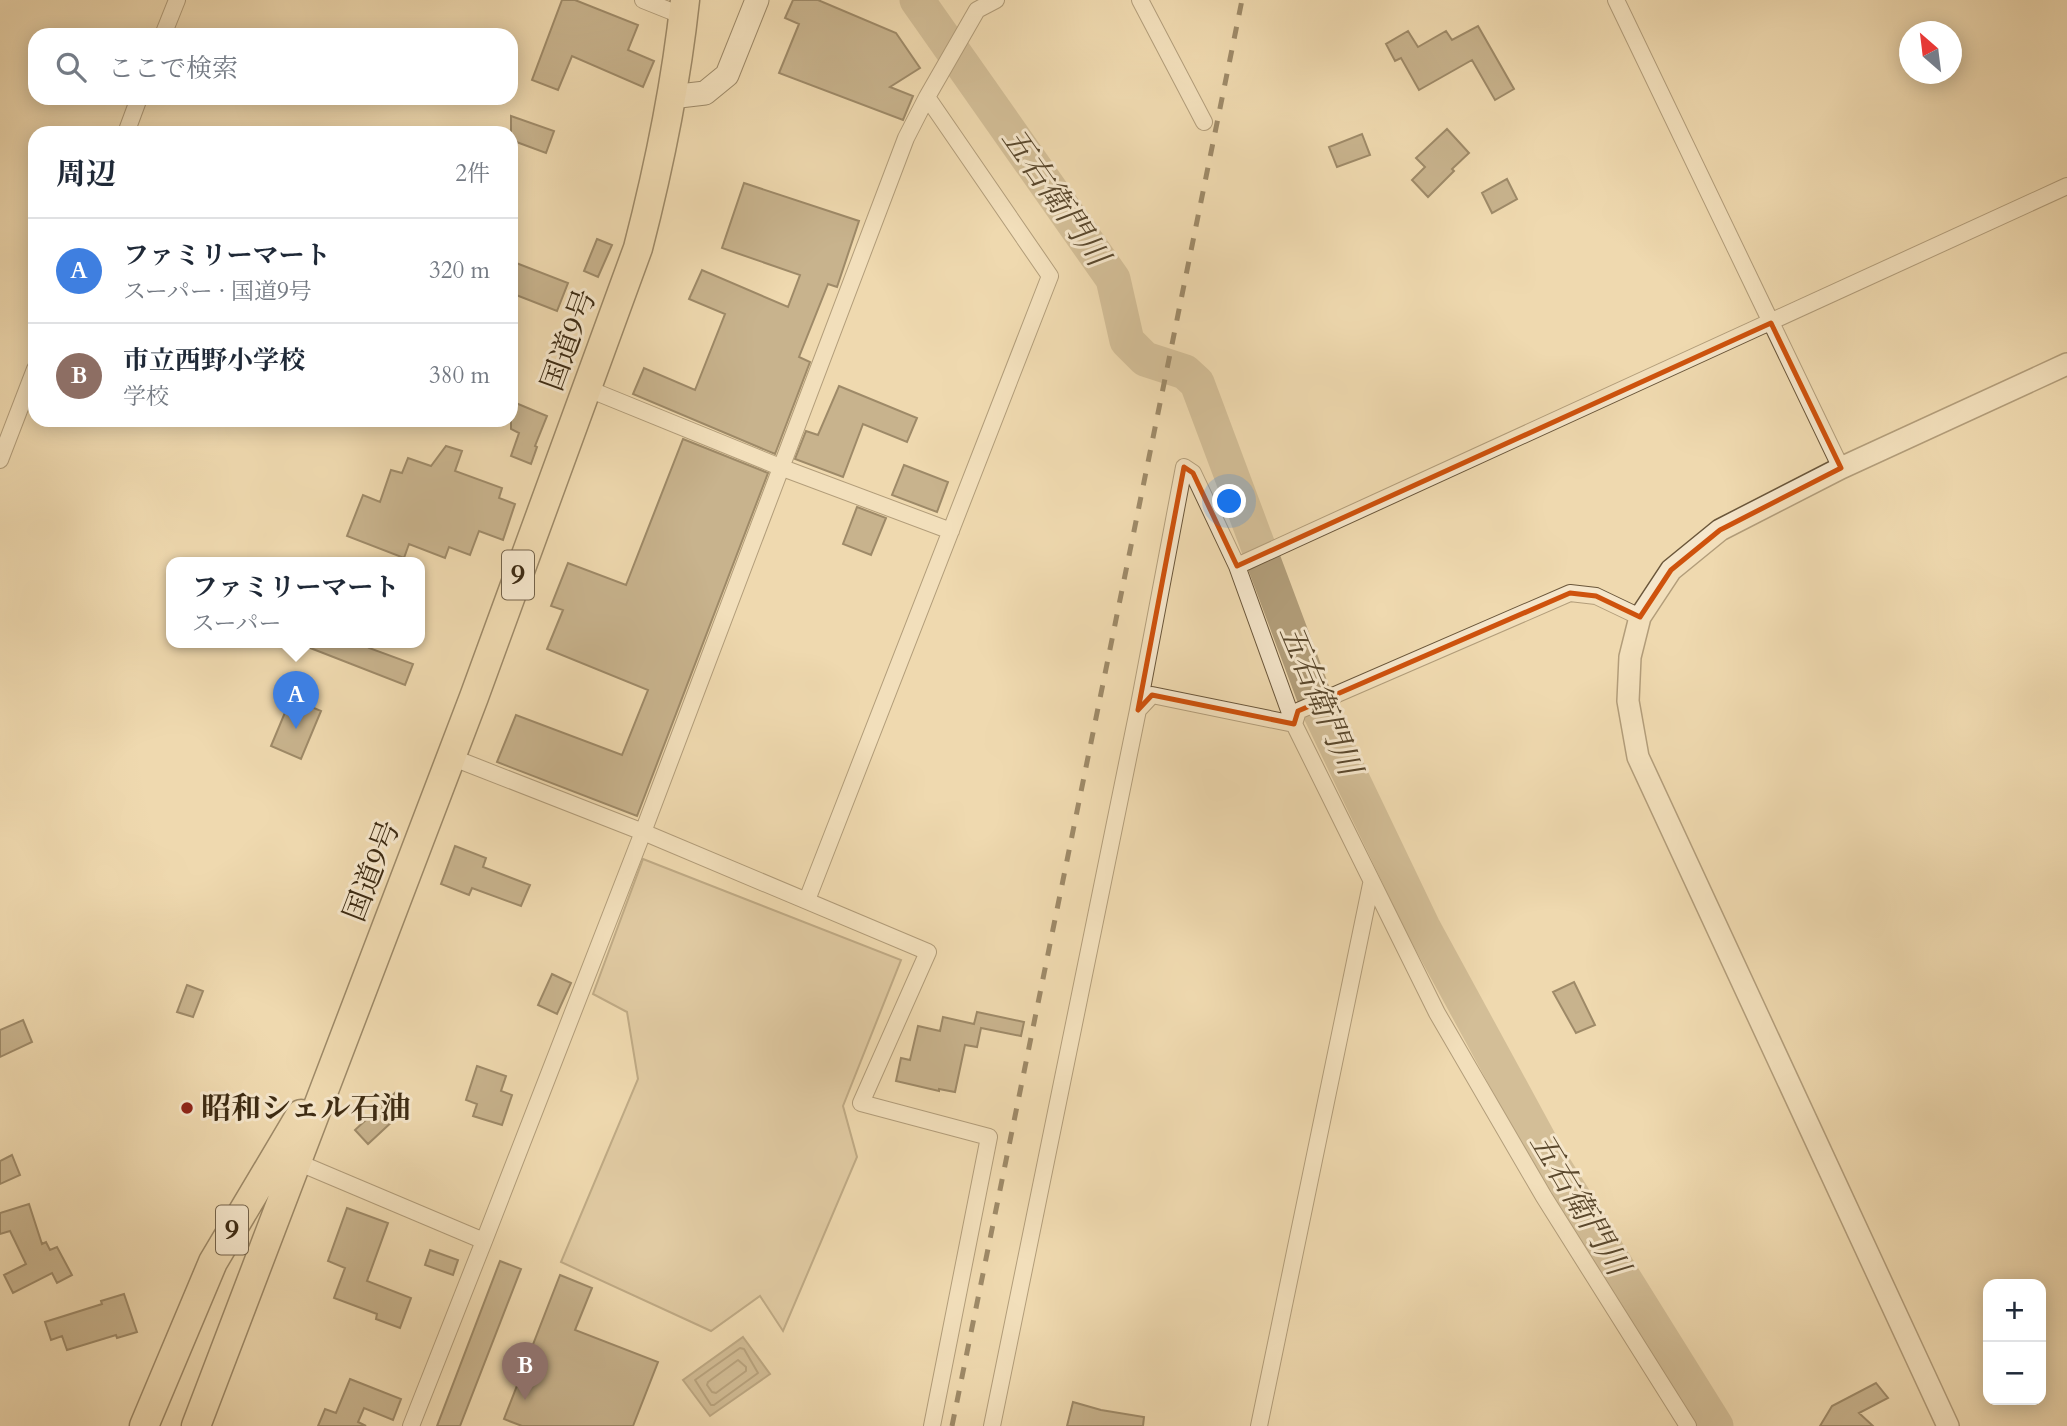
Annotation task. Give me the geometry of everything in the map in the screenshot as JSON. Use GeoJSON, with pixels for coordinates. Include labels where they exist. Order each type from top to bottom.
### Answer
{"type":"FeatureCollection","features":[{"type":"Feature","properties":{"kind":"highway","name":"国道9号"},"geometry":{"type":"LineString","coordinates":[[196,1426],[451,757],[638,248],[654,188],[684,8]]}},
{"type":"Feature","properties":{"kind":"highway","name":"国道9号"},"geometry":{"type":"LineString","coordinates":[[144,1426],[213,1262],[342,1045]]}},
{"type":"Feature","properties":{"kind":"main road"},"geometry":{"type":"LineString","coordinates":[[671,97],[705,93],[727,75],[757,0]]}},
{"type":"Feature","properties":{"kind":"street"},"geometry":{"type":"LineString","coordinates":[[166,28],[177,0]]}},
{"type":"Feature","properties":{"kind":"street"},"geometry":{"type":"LineString","coordinates":[[643,0],[684,8]]}},
{"type":"Feature","properties":{"kind":"street"},"geometry":{"type":"LineString","coordinates":[[411,1426],[643,832],[906,138],[977,10],[996,0]]}},
{"type":"Feature","properties":{"kind":"street"},"geometry":{"type":"LineString","coordinates":[[1140,0],[1204,122]]}},
{"type":"Feature","properties":{"kind":"street"},"geometry":{"type":"LineString","coordinates":[[1616,0],[1841,468]]}},
{"type":"Feature","properties":{"kind":"street"},"geometry":{"type":"LineString","coordinates":[[807,900],[1050,276],[927,97]]}},
{"type":"Feature","properties":{"kind":"street"},"geometry":{"type":"LineString","coordinates":[[129,126],[136,105]]}},
{"type":"Feature","properties":{"kind":"street"},"geometry":{"type":"LineString","coordinates":[[1237,566],[2067,186]]}},
{"type":"Feature","properties":{"kind":"street"},"geometry":{"type":"LineString","coordinates":[[1948,1426],[1638,757],[1629,701],[1630,657],[1640,617],[1671,570],[1720,530],[1841,468],[2067,364]]}},
{"type":"Feature","properties":{"kind":"street"},"geometry":{"type":"LineString","coordinates":[[0,460],[28,387]]}},
{"type":"Feature","properties":{"kind":"street"},"geometry":{"type":"LineString","coordinates":[[586,388],[780,467],[951,531]]}},
{"type":"Feature","properties":{"kind":"street"},"geometry":{"type":"LineString","coordinates":[[992,1426],[1138,709],[1184,467],[1193,473],[1237,566],[1294,724],[1437,1013],[1537,1186],[1688,1426]]}},
{"type":"Feature","properties":{"kind":"street"},"geometry":{"type":"LineString","coordinates":[[1294,724],[1298,711],[1570,593],[1597,596],[1640,617]]}},
{"type":"Feature","properties":{"kind":"street"},"geometry":{"type":"LineString","coordinates":[[1138,709],[1152,695],[1294,724]]}},
{"type":"Feature","properties":{"kind":"street"},"geometry":{"type":"LineString","coordinates":[[451,757],[643,832],[928,952],[861,1103],[989,1137],[932,1426]]}},
{"type":"Feature","properties":{"kind":"street"},"geometry":{"type":"LineString","coordinates":[[1259,1426],[1371,884]]}},
{"type":"Feature","properties":{"kind":"street"},"geometry":{"type":"LineString","coordinates":[[297,1163],[484,1241]]}},
{"type":"Feature","properties":{"kind":"highlighted area"},"geometry":{"type":"Polygon","coordinates":[[[1771,323],[1841,468],[1720,530],[1671,570],[1640,617],[1596,596],[1570,593],[1298,711],[1294,724],[1152,695],[1138,710],[1184,467],[1193,473],[1237,566],[1771,323]]]}},
{"type":"Feature","properties":{"kind":"shaded area"},"geometry":{"type":"Polygon","coordinates":[[[643,859],[901,960],[843,1106],[857,1157],[783,1331],[760,1296],[711,1331],[561,1262],[638,1079],[627,1012],[593,994],[643,859]]]}},
{"type":"Feature","properties":{"kind":"water"},"geometry":{"type":"Polygon","coordinates":[[[743,1337],[770,1374],[710,1416],[683,1380],[743,1337]]]}},
{"type":"Feature","properties":{"kind":"building"},"geometry":{"type":"Polygon","coordinates":[[[562,0],[575,0],[638,25],[628,50],[654,61],[643,87],[572,56],[558,90],[532,80],[562,0]]]}},
{"type":"Feature","properties":{"kind":"building"},"geometry":{"type":"Polygon","coordinates":[[[793,0],[818,0],[896,33],[920,68],[890,87],[913,96],[903,120],[779,73],[799,24],[785,18],[793,0]]]}},
{"type":"Feature","properties":{"kind":"building"},"geometry":{"type":"Polygon","coordinates":[[[1478,26],[1514,89],[1495,100],[1472,60],[1419,90],[1401,58],[1395,61],[1386,44],[1408,31],[1418,47],[1446,31],[1452,40],[1478,26]]]}},
{"type":"Feature","properties":{"kind":"building"},"geometry":{"type":"Polygon","coordinates":[[[511,116],[554,131],[546,153],[518,143],[518,126],[511,126],[511,116]]]}},
{"type":"Feature","properties":{"kind":"building"},"geometry":{"type":"Polygon","coordinates":[[[1447,129],[1469,153],[1428,197],[1412,180],[1425,167],[1416,158],[1447,129]]]}},
{"type":"Feature","properties":{"kind":"building"},"geometry":{"type":"Polygon","coordinates":[[[1362,134],[1370,155],[1337,167],[1329,147],[1362,134]]]}},
{"type":"Feature","properties":{"kind":"building"},"geometry":{"type":"Polygon","coordinates":[[[1507,179],[1517,199],[1492,213],[1482,193],[1507,179]]]}},
{"type":"Feature","properties":{"kind":"building"},"geometry":{"type":"Polygon","coordinates":[[[744,183],[859,221],[837,287],[828,284],[799,357],[810,362],[775,454],[633,394],[644,368],[695,390],[725,314],[689,299],[702,270],[788,307],[800,275],[722,248],[744,183]]]}},
{"type":"Feature","properties":{"kind":"building"},"geometry":{"type":"Polygon","coordinates":[[[597,239],[612,245],[598,277],[584,271],[597,239]]]}},
{"type":"Feature","properties":{"kind":"building"},"geometry":{"type":"Polygon","coordinates":[[[518,264],[568,283],[557,311],[518,296],[518,264]]]}},
{"type":"Feature","properties":{"kind":"building"},"geometry":{"type":"Polygon","coordinates":[[[839,386],[917,418],[907,442],[863,424],[843,477],[795,459],[806,431],[818,435],[839,386]]]}},
{"type":"Feature","properties":{"kind":"building"},"geometry":{"type":"Polygon","coordinates":[[[518,404],[547,416],[531,464],[511,456],[519,433],[511,429],[518,427],[518,404]]]}},
{"type":"Feature","properties":{"kind":"building"},"geometry":{"type":"Polygon","coordinates":[[[683,439],[768,473],[637,816],[497,762],[516,715],[622,755],[648,690],[547,649],[563,610],[551,606],[568,563],[626,585],[683,439]]]}},
{"type":"Feature","properties":{"kind":"building"},"geometry":{"type":"Polygon","coordinates":[[[446,446],[462,451],[455,471],[502,488],[499,498],[515,504],[503,540],[479,531],[470,555],[449,547],[445,558],[409,544],[404,557],[401,557],[347,536],[363,495],[380,502],[391,470],[402,473],[408,458],[431,466],[446,446]]]}},
{"type":"Feature","properties":{"kind":"building"},"geometry":{"type":"Polygon","coordinates":[[[904,465],[948,482],[937,512],[892,495],[904,465]]]}},
{"type":"Feature","properties":{"kind":"building"},"geometry":{"type":"Polygon","coordinates":[[[857,507],[886,518],[871,555],[843,544],[857,507]]]}},
{"type":"Feature","properties":{"kind":"building"},"geometry":{"type":"Polygon","coordinates":[[[310,648],[369,648],[413,664],[405,685],[310,648]]]}},
{"type":"Feature","properties":{"kind":"building"},"geometry":{"type":"Polygon","coordinates":[[[291,698],[321,711],[301,759],[271,746],[291,698]]]}},
{"type":"Feature","properties":{"kind":"building"},"geometry":{"type":"Polygon","coordinates":[[[455,846],[486,858],[483,867],[530,885],[521,906],[472,888],[469,895],[441,884],[455,846]]]}},
{"type":"Feature","properties":{"kind":"building"},"geometry":{"type":"Polygon","coordinates":[[[552,974],[571,983],[557,1014],[538,1005],[552,974]]]}},
{"type":"Feature","properties":{"kind":"building"},"geometry":{"type":"Polygon","coordinates":[[[1574,982],[1595,1025],[1576,1033],[1553,992],[1574,982]]]}},
{"type":"Feature","properties":{"kind":"building"},"geometry":{"type":"Polygon","coordinates":[[[187,985],[203,991],[193,1017],[177,1012],[187,985]]]}},
{"type":"Feature","properties":{"kind":"building"},"geometry":{"type":"Polygon","coordinates":[[[977,1012],[1024,1022],[1021,1036],[981,1028],[977,1047],[965,1045],[955,1092],[896,1081],[901,1058],[910,1060],[918,1026],[940,1031],[943,1017],[974,1024],[977,1012]]]}},
{"type":"Feature","properties":{"kind":"building"},"geometry":{"type":"Polygon","coordinates":[[[23,1020],[32,1042],[0,1057],[0,1030],[23,1020]]]}},
{"type":"Feature","properties":{"kind":"building"},"geometry":{"type":"Polygon","coordinates":[[[477,1066],[506,1076],[501,1091],[512,1095],[502,1125],[473,1116],[477,1104],[466,1100],[477,1066]]]}},
{"type":"Feature","properties":{"kind":"building"},"geometry":{"type":"Polygon","coordinates":[[[396,1092],[409,1106],[368,1144],[355,1130],[396,1092]]]}},
{"type":"Feature","properties":{"kind":"building"},"geometry":{"type":"Polygon","coordinates":[[[12,1155],[20,1175],[0,1184],[0,1161],[12,1155]]]}},
{"type":"Feature","properties":{"kind":"building"},"geometry":{"type":"Polygon","coordinates":[[[29,1204],[42,1244],[46,1242],[50,1250],[57,1247],[72,1275],[57,1283],[52,1273],[13,1293],[4,1275],[26,1264],[10,1231],[0,1234],[0,1213],[29,1204]]]}},
{"type":"Feature","properties":{"kind":"building"},"geometry":{"type":"Polygon","coordinates":[[[347,1208],[388,1223],[367,1281],[411,1298],[400,1328],[376,1319],[377,1314],[334,1298],[345,1268],[328,1261],[347,1208]]]}},
{"type":"Feature","properties":{"kind":"building"},"geometry":{"type":"Polygon","coordinates":[[[430,1250],[458,1260],[453,1275],[425,1265],[430,1250]]]}},
{"type":"Feature","properties":{"kind":"building"},"geometry":{"type":"Polygon","coordinates":[[[500,1261],[521,1269],[460,1426],[437,1426],[500,1261]]]}},
{"type":"Feature","properties":{"kind":"building"},"geometry":{"type":"Polygon","coordinates":[[[560,1275],[592,1288],[575,1330],[658,1362],[633,1426],[522,1426],[504,1419],[560,1275]]]}},
{"type":"Feature","properties":{"kind":"building"},"geometry":{"type":"Polygon","coordinates":[[[124,1294],[137,1332],[117,1338],[116,1335],[67,1350],[62,1336],[51,1340],[45,1322],[124,1294]]]}},
{"type":"Feature","properties":{"kind":"building"},"geometry":{"type":"Polygon","coordinates":[[[350,1379],[401,1399],[393,1420],[364,1408],[358,1422],[366,1426],[318,1426],[325,1409],[336,1413],[350,1379]]]}},
{"type":"Feature","properties":{"kind":"building"},"geometry":{"type":"Polygon","coordinates":[[[1876,1383],[1888,1398],[1859,1413],[1873,1426],[1820,1426],[1832,1406],[1876,1383]]]}},
{"type":"Feature","properties":{"kind":"building"},"geometry":{"type":"Polygon","coordinates":[[[1073,1402],[1144,1417],[1143,1426],[1067,1426],[1073,1402]]]}},
{"type":"Feature","properties":{"kind":"waterway","name":"五右衛門川"},"geometry":{"type":"LineString","coordinates":[[917,0],[1113,279],[1127,341],[1145,359],[1185,372],[1197,383],[1320,712],[1423,927],[1547,1155],[1716,1426]]}},
{"type":"Feature","properties":{"kind":"railway"},"geometry":{"type":"LineString","coordinates":[[952,1426],[1242,0]]}},
{"type":"Feature","properties":{"kind":"place","name":"ファミリーマート"},"geometry":{"type":"Point","coordinates":[296,729]}},
{"type":"Feature","properties":{"kind":"place","name":"昭和シェル石油"},"geometry":{"type":"Point","coordinates":[187,1108]}},
{"type":"Feature","properties":{"kind":"place","name":"市立西野小学校"},"geometry":{"type":"Point","coordinates":[525,1400]}}]}
